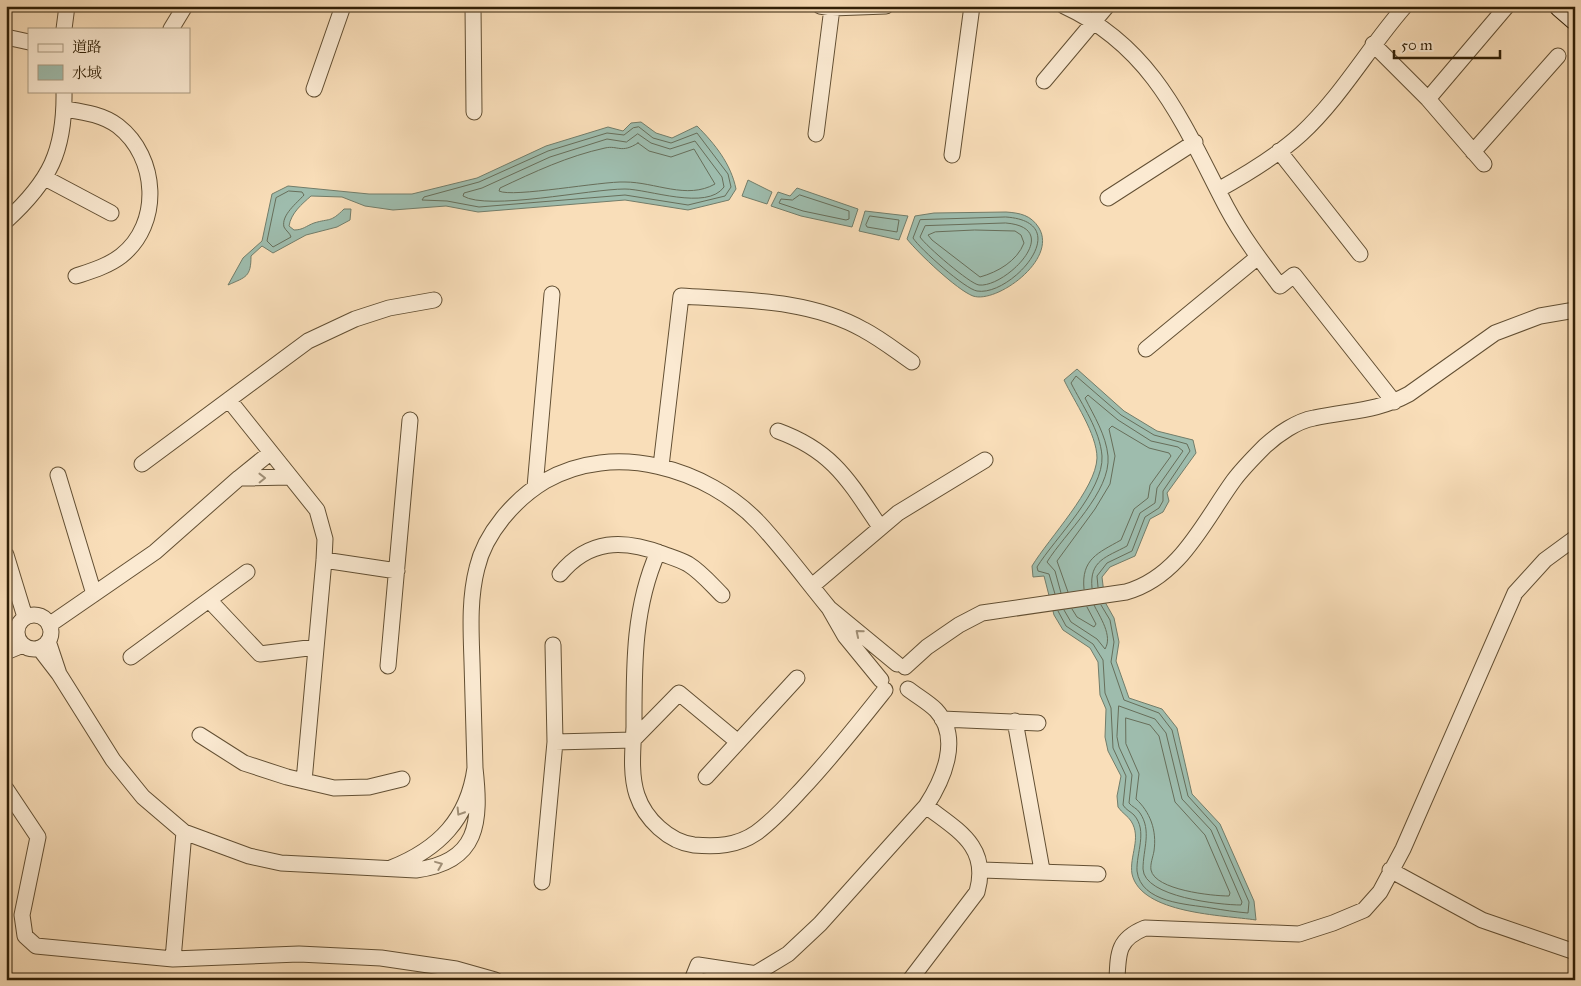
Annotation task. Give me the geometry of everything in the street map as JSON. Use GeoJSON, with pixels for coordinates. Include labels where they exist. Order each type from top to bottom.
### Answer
{"type":"FeatureCollection","features":[{"type":"Feature","properties":{"kind":"main road"},"geometry":{"type":"LineString","coordinates":[[1560,6],[1575,19]]}},
{"type":"Feature","properties":{"kind":"street"},"geometry":{"type":"LineString","coordinates":[[64,28],[67,6]]}},
{"type":"Feature","properties":{"kind":"street"},"geometry":{"type":"LineString","coordinates":[[172,28],[185,6]]}},
{"type":"Feature","properties":{"kind":"street"},"geometry":{"type":"LineString","coordinates":[[314,89],[343,6]]}},
{"type":"Feature","properties":{"kind":"street"},"geometry":{"type":"LineString","coordinates":[[473,6],[474,112]]}},
{"type":"Feature","properties":{"kind":"street"},"geometry":{"type":"LineString","coordinates":[[816,134],[826,7],[886,6]]}},
{"type":"Feature","properties":{"kind":"street"},"geometry":{"type":"LineString","coordinates":[[952,155],[972,6]]}},
{"type":"Feature","properties":{"kind":"street"},"geometry":{"type":"LineString","coordinates":[[1064,6],[1093,23],[1120,43],[1148,70],[1169,98],[1195,142],[1239,230],[1258,257],[1280,286],[1294,275],[1297,278],[1394,402]]}},
{"type":"Feature","properties":{"kind":"street"},"geometry":{"type":"LineString","coordinates":[[1044,81],[1108,6]]}},
{"type":"Feature","properties":{"kind":"street"},"geometry":{"type":"LineString","coordinates":[[1218,190],[1279,151],[1300,135],[1320,114],[1373,44],[1405,6]]}},
{"type":"Feature","properties":{"kind":"street"},"geometry":{"type":"LineString","coordinates":[[1428,99],[1507,6]]}},
{"type":"Feature","properties":{"kind":"street"},"geometry":{"type":"LineString","coordinates":[[6,37],[28,42]]}},
{"type":"Feature","properties":{"kind":"street"},"geometry":{"type":"LineString","coordinates":[[1373,44],[1428,99],[1484,164]]}},
{"type":"Feature","properties":{"kind":"street"},"geometry":{"type":"LineString","coordinates":[[1473,152],[1558,56]]}},
{"type":"Feature","properties":{"kind":"street"},"geometry":{"type":"LineString","coordinates":[[6,221],[35,193],[46,178],[62,134],[64,92]]}},
{"type":"Feature","properties":{"kind":"street"},"geometry":{"type":"LineString","coordinates":[[64,109],[101,116],[118,126],[133,141],[144,159],[151,182],[150,202],[146,221],[135,240],[122,256],[102,267],[76,276]]}},
{"type":"Feature","properties":{"kind":"street"},"geometry":{"type":"LineString","coordinates":[[1108,198],[1195,142]]}},
{"type":"Feature","properties":{"kind":"street"},"geometry":{"type":"LineString","coordinates":[[1279,151],[1360,254]]}},
{"type":"Feature","properties":{"kind":"street"},"geometry":{"type":"LineString","coordinates":[[46,178],[111,213]]}},
{"type":"Feature","properties":{"kind":"street"},"geometry":{"type":"LineString","coordinates":[[1146,349],[1258,257]]}},
{"type":"Feature","properties":{"kind":"street"},"geometry":{"type":"LineString","coordinates":[[535,487],[552,294]]}},
{"type":"Feature","properties":{"kind":"street"},"geometry":{"type":"LineString","coordinates":[[661,466],[681,296],[772,302],[824,313],[864,329],[912,362]]}},
{"type":"Feature","properties":{"kind":"street"},"geometry":{"type":"LineString","coordinates":[[142,464],[308,341],[355,318],[389,308],[434,300]]}},
{"type":"Feature","properties":{"kind":"street"},"geometry":{"type":"LineString","coordinates":[[658,552],[651,568],[639,612],[634,644],[633,766],[637,795],[647,814],[664,832],[686,844],[712,847],[731,844],[755,834],[781,812],[838,750],[883,685],[887,666],[901,665],[982,613],[1126,592],[1148,584],[1171,567],[1236,478],[1266,445],[1291,427],[1313,418],[1344,414],[1394,402],[1495,333],[1540,316],[1575,310]]}},
{"type":"Feature","properties":{"kind":"street"},"geometry":{"type":"LineString","coordinates":[[229,400],[317,510],[324,539],[324,560],[304,781]]}},
{"type":"Feature","properties":{"kind":"street"},"geometry":{"type":"LineString","coordinates":[[388,666],[410,420]]}},
{"type":"Feature","properties":{"kind":"street"},"geometry":{"type":"LineString","coordinates":[[778,430],[803,440],[833,463],[853,487],[880,527]]}},
{"type":"Feature","properties":{"kind":"street"},"geometry":{"type":"LineString","coordinates":[[49,625],[155,552],[270,453]]}},
{"type":"Feature","properties":{"kind":"street"},"geometry":{"type":"LineString","coordinates":[[812,586],[880,527],[945,482],[985,460]]}},
{"type":"Feature","properties":{"kind":"street"},"geometry":{"type":"LineString","coordinates":[[44,644],[59,674],[113,760],[143,796],[184,832],[250,856],[281,864],[416,870],[436,868],[457,857],[469,842],[478,820],[471,619],[472,591],[477,566],[492,534],[507,512],[535,487],[554,476],[578,468],[611,461],[661,466],[678,471],[723,494],[758,522],[812,586],[829,608],[845,636],[889,693],[899,694],[908,689],[912,680],[901,665],[829,608]]}},
{"type":"Feature","properties":{"kind":"street"},"geometry":{"type":"LineString","coordinates":[[58,475],[94,594]]}},
{"type":"Feature","properties":{"kind":"street"},"geometry":{"type":"LineString","coordinates":[[239,478],[290,477]]}},
{"type":"Feature","properties":{"kind":"street"},"geometry":{"type":"LineString","coordinates":[[1117,980],[1122,942],[1130,934],[1145,928],[1299,934],[1333,924],[1364,910],[1380,892],[1390,870],[1403,849],[1515,593],[1544,560],[1575,538]]}},
{"type":"Feature","properties":{"kind":"street"},"geometry":{"type":"LineString","coordinates":[[560,574],[576,558],[594,548],[616,543],[629,544],[687,563],[704,576],[722,595]]}},
{"type":"Feature","properties":{"kind":"street"},"geometry":{"type":"LineString","coordinates":[[6,555],[25,617]]}},
{"type":"Feature","properties":{"kind":"street"},"geometry":{"type":"LineString","coordinates":[[324,560],[396,571]]}},
{"type":"Feature","properties":{"kind":"street"},"geometry":{"type":"LineString","coordinates":[[131,657],[247,572]]}},
{"type":"Feature","properties":{"kind":"street"},"geometry":{"type":"LineString","coordinates":[[209,600],[260,654],[316,646]]}},
{"type":"Feature","properties":{"kind":"street"},"geometry":{"type":"LineString","coordinates":[[36,615],[49,625],[50,636],[44,644],[28,648],[11,632],[25,617],[36,615]]}},
{"type":"Feature","properties":{"kind":"street"},"geometry":{"type":"LineString","coordinates":[[6,652],[23,645]]}},
{"type":"Feature","properties":{"kind":"street"},"geometry":{"type":"LineString","coordinates":[[542,882],[555,742],[553,645]]}},
{"type":"Feature","properties":{"kind":"street"},"geometry":{"type":"LineString","coordinates":[[706,777],[797,678]]}},
{"type":"Feature","properties":{"kind":"street"},"geometry":{"type":"LineString","coordinates":[[692,980],[698,965],[751,977],[788,954],[820,924],[926,806],[946,769],[948,746],[942,719],[935,710],[908,689]]}},
{"type":"Feature","properties":{"kind":"street"},"geometry":{"type":"LineString","coordinates":[[555,742],[634,740],[679,693],[738,742]]}},
{"type":"Feature","properties":{"kind":"street"},"geometry":{"type":"LineString","coordinates":[[942,719],[1038,723]]}},
{"type":"Feature","properties":{"kind":"street"},"geometry":{"type":"LineString","coordinates":[[1015,721],[1042,870]]}},
{"type":"Feature","properties":{"kind":"street"},"geometry":{"type":"LineString","coordinates":[[200,735],[244,763],[334,788],[369,787],[402,779]]}},
{"type":"Feature","properties":{"kind":"street"},"geometry":{"type":"LineString","coordinates":[[391,868],[420,855],[446,832],[462,811],[471,792],[475,768]]}},
{"type":"Feature","properties":{"kind":"street"},"geometry":{"type":"LineString","coordinates":[[6,789],[38,837],[22,915],[25,936],[36,946],[141,958],[173,959],[299,954],[381,958],[456,970],[496,980]]}},
{"type":"Feature","properties":{"kind":"street"},"geometry":{"type":"LineString","coordinates":[[910,980],[977,892],[982,870],[972,846],[960,832],[926,806]]}},
{"type":"Feature","properties":{"kind":"street"},"geometry":{"type":"LineString","coordinates":[[173,959],[184,832]]}},
{"type":"Feature","properties":{"kind":"street"},"geometry":{"type":"LineString","coordinates":[[982,870],[1042,870],[1098,874]]}},
{"type":"Feature","properties":{"kind":"street"},"geometry":{"type":"LineString","coordinates":[[1390,870],[1482,920],[1575,952]]}},
{"type":"Feature","properties":{"kind":"water"},"geometry":{"type":"Polygon","coordinates":[[[641,122],[656,133],[672,138],[697,126],[716,147],[734,180],[736,189],[729,200],[688,210],[625,200],[478,212],[446,206],[393,210],[365,206],[342,197],[311,196],[297,209],[290,221],[289,226],[294,230],[333,218],[344,209],[351,209],[350,220],[337,227],[306,235],[273,253],[262,246],[251,256],[250,268],[246,275],[228,285],[243,258],[262,241],[272,194],[288,186],[369,194],[412,194],[477,178],[546,146],[608,127],[623,131],[631,123],[641,122]]]}},
{"type":"Feature","properties":{"kind":"water"},"geometry":{"type":"Polygon","coordinates":[[[748,180],[772,192],[767,204],[742,196],[748,180]]]}},
{"type":"Feature","properties":{"kind":"water"},"geometry":{"type":"Polygon","coordinates":[[[797,188],[858,209],[852,227],[801,216],[771,206],[778,192],[790,196],[797,188]]]}},
{"type":"Feature","properties":{"kind":"water"},"geometry":{"type":"Polygon","coordinates":[[[865,211],[908,216],[899,240],[859,231],[865,211]]]}},
{"type":"Feature","properties":{"kind":"water"},"geometry":{"type":"Polygon","coordinates":[[[1006,212],[1025,216],[1036,224],[1043,240],[1040,253],[1033,266],[1022,277],[996,293],[983,297],[973,296],[957,287],[928,262],[907,239],[915,216],[934,213],[1006,212]]]}},
{"type":"Feature","properties":{"kind":"water"},"geometry":{"type":"Polygon","coordinates":[[[1077,369],[1124,411],[1157,431],[1193,440],[1196,453],[1167,493],[1169,501],[1163,512],[1150,519],[1135,556],[1110,567],[1102,577],[1105,602],[1114,618],[1119,642],[1116,661],[1129,698],[1162,709],[1177,728],[1192,794],[1220,824],[1254,901],[1256,920],[1205,914],[1166,905],[1151,897],[1139,887],[1132,874],[1135,840],[1134,827],[1130,819],[1118,807],[1117,796],[1121,776],[1108,751],[1105,737],[1106,709],[1100,695],[1098,662],[1090,648],[1063,630],[1054,615],[1044,576],[1033,577],[1032,566],[1080,498],[1095,470],[1097,458],[1093,439],[1064,380],[1077,369]]]}}]}
